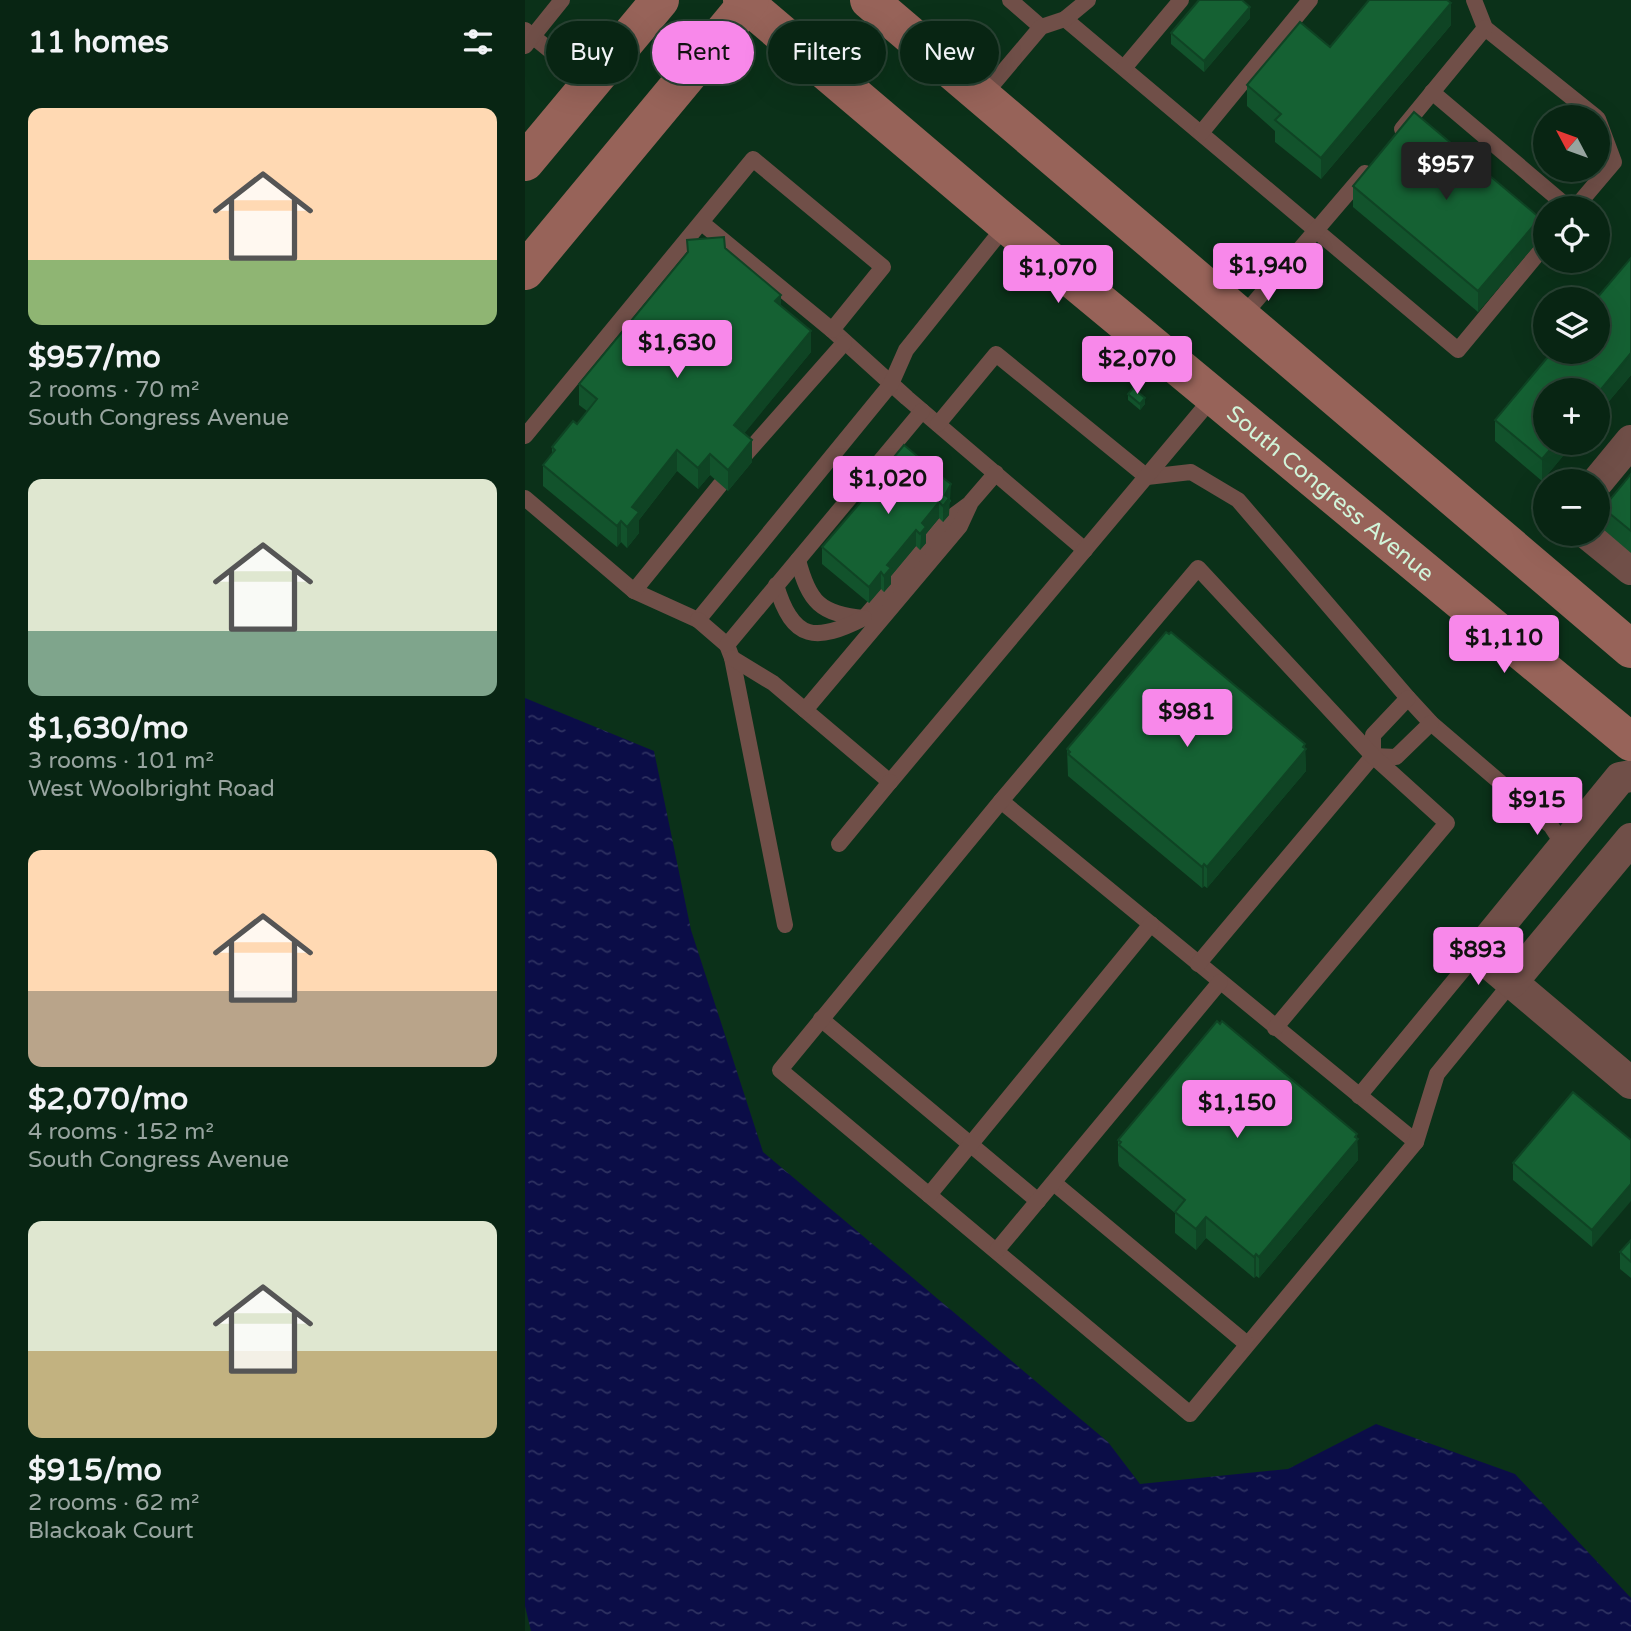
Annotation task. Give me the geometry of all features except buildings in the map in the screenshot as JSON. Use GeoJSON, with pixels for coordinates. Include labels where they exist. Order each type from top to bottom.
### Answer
{"type":"FeatureCollection","features":[{"type":"Feature","properties":{"kind":"main road"},"geometry":{"type":"LineString","coordinates":[[638,26],[660,0]]}},
{"type":"Feature","properties":{"kind":"main road"},"geometry":{"type":"LineString","coordinates":[[869,0],[1631,649]]}},
{"type":"Feature","properties":{"kind":"main road"},"geometry":{"type":"LineString","coordinates":[[525,271],[746,1]]}},
{"type":"Feature","properties":{"kind":"main road","name":"South Congress Avenue"},"geometry":{"type":"LineString","coordinates":[[746,1],[1007,225],[1631,742]]}},
{"type":"Feature","properties":{"kind":"main road"},"geometry":{"type":"LineString","coordinates":[[525,162],[589,84]]}},
{"type":"Feature","properties":{"kind":"street"},"geometry":{"type":"LineString","coordinates":[[1608,469],[1631,441]]}},
{"type":"Feature","properties":{"kind":"street"},"geometry":{"type":"LineString","coordinates":[[1603,546],[1631,569]]}},
{"type":"Feature","properties":{"kind":"street"},"geometry":{"type":"LineString","coordinates":[[1631,776],[1620,778],[1477,953],[1631,1083]]}},
{"type":"Feature","properties":{"kind":"street"},"geometry":{"type":"LineString","coordinates":[[1512,982],[1630,842]]}},
{"type":"Feature","properties":{"kind":"street"},"geometry":{"type":"LineString","coordinates":[[1564,846],[1599,876]]}},
{"type":"Feature","properties":{"kind":"lane"},"geometry":{"type":"LineString","coordinates":[[546,52],[527,38],[562,0]]}},
{"type":"Feature","properties":{"kind":"lane"},"geometry":{"type":"LineString","coordinates":[[1010,0],[1041,27]]}},
{"type":"Feature","properties":{"kind":"lane"},"geometry":{"type":"LineString","coordinates":[[982,97],[1041,27],[1065,19],[1088,0]]}},
{"type":"Feature","properties":{"kind":"lane"},"geometry":{"type":"LineString","coordinates":[[1124,68],[1181,0]]}},
{"type":"Feature","properties":{"kind":"lane"},"geometry":{"type":"LineString","coordinates":[[1201,132],[1310,0]]}},
{"type":"Feature","properties":{"kind":"lane"},"geometry":{"type":"LineString","coordinates":[[1474,0],[1485,29],[1581,105]]}},
{"type":"Feature","properties":{"kind":"lane"},"geometry":{"type":"LineString","coordinates":[[1065,19],[1458,350],[1533,259]]}},
{"type":"Feature","properties":{"kind":"lane"},"geometry":{"type":"LineString","coordinates":[[1390,143],[1485,29]]}},
{"type":"Feature","properties":{"kind":"lane"},"geometry":{"type":"LineString","coordinates":[[1432,92],[1555,196]]}},
{"type":"Feature","properties":{"kind":"lane"},"geometry":{"type":"LineString","coordinates":[[525,436],[753,159],[883,267],[832,330]]}},
{"type":"Feature","properties":{"kind":"lane"},"geometry":{"type":"LineString","coordinates":[[1241,318],[1373,163]]}},
{"type":"Feature","properties":{"kind":"lane"},"geometry":{"type":"LineString","coordinates":[[1585,196],[1597,182]]}},
{"type":"Feature","properties":{"kind":"lane"},"geometry":{"type":"LineString","coordinates":[[702,223],[832,330],[938,425],[1086,550]]}},
{"type":"Feature","properties":{"kind":"lane"},"geometry":{"type":"LineString","coordinates":[[698,620],[891,384],[906,350],[1007,225]]}},
{"type":"Feature","properties":{"kind":"lane"},"geometry":{"type":"LineString","coordinates":[[744,455],[844,343]]}},
{"type":"Feature","properties":{"kind":"lane"},"geometry":{"type":"LineString","coordinates":[[938,425],[996,354],[1147,477],[1191,472],[1238,500],[1431,723],[1551,826],[1564,846]]}},
{"type":"Feature","properties":{"kind":"lane"},"geometry":{"type":"LineString","coordinates":[[839,844],[1215,396]]}},
{"type":"Feature","properties":{"kind":"lane"},"geometry":{"type":"LineString","coordinates":[[785,925],[730,652],[776,585],[922,411]]}},
{"type":"Feature","properties":{"kind":"lane"},"geometry":{"type":"LineString","coordinates":[[776,585],[784,611],[797,626],[816,635],[837,632],[864,618],[949,519],[971,502],[996,473]]}},
{"type":"Feature","properties":{"kind":"lane"},"geometry":{"type":"LineString","coordinates":[[634,591],[720,485]]}},
{"type":"Feature","properties":{"kind":"lane"},"geometry":{"type":"LineString","coordinates":[[525,498],[634,591],[698,620],[730,652],[773,683],[890,782]]}},
{"type":"Feature","properties":{"kind":"lane"},"geometry":{"type":"LineString","coordinates":[[805,710],[960,526],[971,502]]}},
{"type":"Feature","properties":{"kind":"lane"},"geometry":{"type":"LineString","coordinates":[[798,560],[805,587],[818,604],[839,616],[864,618]]}},
{"type":"Feature","properties":{"kind":"lane"},"geometry":{"type":"LineString","coordinates":[[1275,1028],[1447,823],[1373,756],[1198,568],[1001,801],[780,1070],[1190,1414],[1416,1142],[1437,1074],[1512,982]]}},
{"type":"Feature","properties":{"kind":"lane"},"geometry":{"type":"LineString","coordinates":[[1198,964],[1373,756],[1373,735],[1408,698]]}},
{"type":"Feature","properties":{"kind":"lane"},"geometry":{"type":"LineString","coordinates":[[1373,756],[1396,757],[1431,723]]}},
{"type":"Feature","properties":{"kind":"lane"},"geometry":{"type":"LineString","coordinates":[[1001,801],[1416,1142]]}},
{"type":"Feature","properties":{"kind":"lane"},"geometry":{"type":"LineString","coordinates":[[929,1195],[1151,924]]}},
{"type":"Feature","properties":{"kind":"lane"},"geometry":{"type":"LineString","coordinates":[[1359,1096],[1477,953]]}},
{"type":"Feature","properties":{"kind":"lane"},"geometry":{"type":"LineString","coordinates":[[997,1250],[1220,982]]}},
{"type":"Feature","properties":{"kind":"lane"},"geometry":{"type":"LineString","coordinates":[[821,1019],[1038,1201]]}},
{"type":"Feature","properties":{"kind":"lane"},"geometry":{"type":"LineString","coordinates":[[1054,1183],[1247,1344]]}},
{"type":"Feature","properties":{"kind":"water"},"geometry":{"type":"Polygon","coordinates":[[[525,698],[654,751],[691,930],[763,1152],[1108,1442],[1140,1484],[1288,1469],[1376,1424],[1515,1474],[1631,1598],[1631,1631],[531,1631],[525,1606],[525,698]]]}}]}
